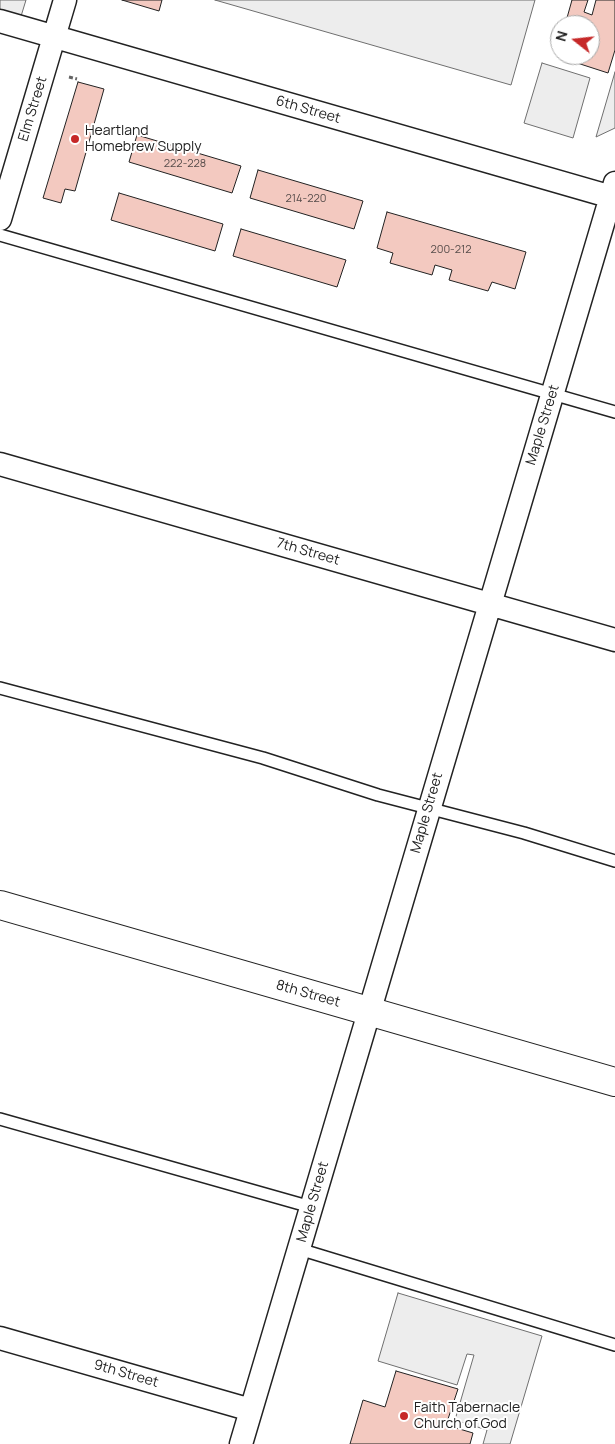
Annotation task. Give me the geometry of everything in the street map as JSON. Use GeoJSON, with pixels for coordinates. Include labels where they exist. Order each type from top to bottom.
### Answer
{"type":"FeatureCollection","features":[{"type":"Feature","properties":{"kind":"street","name":"Elm Street"},"geometry":{"type":"LineString","coordinates":[[0,219],[65,0]]}},
{"type":"Feature","properties":{"kind":"street","name":"6th Street"},"geometry":{"type":"LineString","coordinates":[[0,21],[614,193]]}},
{"type":"Feature","properties":{"kind":"street","name":"Maple Street"},"geometry":{"type":"LineString","coordinates":[[241,1444],[489,604],[614,193]]}},
{"type":"Feature","properties":{"kind":"street","name":"7th Street"},"geometry":{"type":"LineString","coordinates":[[0,464],[615,640]]}},
{"type":"Feature","properties":{"kind":"street","name":"8th Street"},"geometry":{"type":"LineString","coordinates":[[0,905],[615,1082]]}},
{"type":"Feature","properties":{"kind":"street","name":"9th Street"},"geometry":{"type":"LineString","coordinates":[[0,1338],[252,1410]]}},
{"type":"Feature","properties":{"kind":"lane"},"geometry":{"type":"LineString","coordinates":[[0,235],[615,412]]}},
{"type":"Feature","properties":{"kind":"lane"},"geometry":{"type":"LineString","coordinates":[[0,688],[263,758],[378,795],[429,807],[615,861]]}},
{"type":"Feature","properties":{"kind":"lane"},"geometry":{"type":"LineString","coordinates":[[0,1119],[311,1207]]}},
{"type":"Feature","properties":{"kind":"lane"},"geometry":{"type":"LineString","coordinates":[[299,1249],[615,1345]]}},
{"type":"Feature","properties":{"kind":"path"},"geometry":{"type":"LineString","coordinates":[[69,77],[77,79]]}},
{"type":"Feature","properties":{"kind":"shaded area"},"geometry":{"type":"Polygon","coordinates":[[[0,0],[26,0],[18,26],[0,21],[0,0]]]}},
{"type":"Feature","properties":{"kind":"shaded area"},"geometry":{"type":"Polygon","coordinates":[[[215,0],[535,0],[511,85],[215,0]]]}},
{"type":"Feature","properties":{"kind":"shaded area"},"geometry":{"type":"Polygon","coordinates":[[[542,63],[590,78],[573,138],[524,123],[542,63]]]}},
{"type":"Feature","properties":{"kind":"shaded area"},"geometry":{"type":"Polygon","coordinates":[[[615,72],[615,128],[596,137],[615,72]]]}},
{"type":"Feature","properties":{"kind":"shaded area"},"geometry":{"type":"Polygon","coordinates":[[[398,1293],[542,1336],[510,1444],[483,1444],[487,1430],[455,1420],[474,1355],[467,1354],[457,1385],[378,1361],[398,1293]]]}},
{"type":"Feature","properties":{"kind":"building"},"geometry":{"type":"Polygon","coordinates":[[[122,0],[162,0],[159,11],[122,0]]]}},
{"type":"Feature","properties":{"kind":"building"},"geometry":{"type":"Polygon","coordinates":[[[572,0],[588,0],[584,12],[592,15],[568,15],[572,0]]]}},
{"type":"Feature","properties":{"kind":"building"},"geometry":{"type":"Polygon","coordinates":[[[596,0],[615,0],[615,50],[608,73],[583,65],[600,65],[600,15],[592,15],[596,0]]]}},
{"type":"Feature","properties":{"kind":"building","name":"Heartland Homebrew Supply"},"geometry":{"type":"Polygon","coordinates":[[[78,82],[104,89],[75,191],[65,189],[61,203],[43,198],[78,82]]]}},
{"type":"Feature","properties":{"kind":"building"},"geometry":{"type":"Polygon","coordinates":[[[137,135],[241,166],[232,193],[129,162],[137,135]]]}},
{"type":"Feature","properties":{"kind":"building"},"geometry":{"type":"Polygon","coordinates":[[[258,170],[363,201],[354,229],[250,198],[258,170]]]}},
{"type":"Feature","properties":{"kind":"building"},"geometry":{"type":"Polygon","coordinates":[[[119,193],[223,224],[215,251],[111,220],[119,193]]]}},
{"type":"Feature","properties":{"kind":"building"},"geometry":{"type":"Polygon","coordinates":[[[387,212],[526,252],[515,289],[492,282],[488,291],[449,280],[452,270],[435,265],[432,275],[390,263],[393,253],[377,248],[387,212]]]}},
{"type":"Feature","properties":{"kind":"building"},"geometry":{"type":"Polygon","coordinates":[[[241,229],[346,260],[337,287],[233,256],[241,229]]]}},
{"type":"Feature","properties":{"kind":"building","name":"Faith Tabernacle Church of God"},"geometry":{"type":"Polygon","coordinates":[[[396,1371],[458,1389],[446,1425],[473,1433],[470,1444],[350,1444],[363,1400],[385,1407],[396,1371]]]}},
{"type":"Feature","properties":{"kind":"place","name":"Heartland Homebrew Supply"},"geometry":{"type":"Point","coordinates":[75,139]}},
{"type":"Feature","properties":{"kind":"place","name":"Faith Tabernacle Church of God"},"geometry":{"type":"Point","coordinates":[404,1416]}}]}
